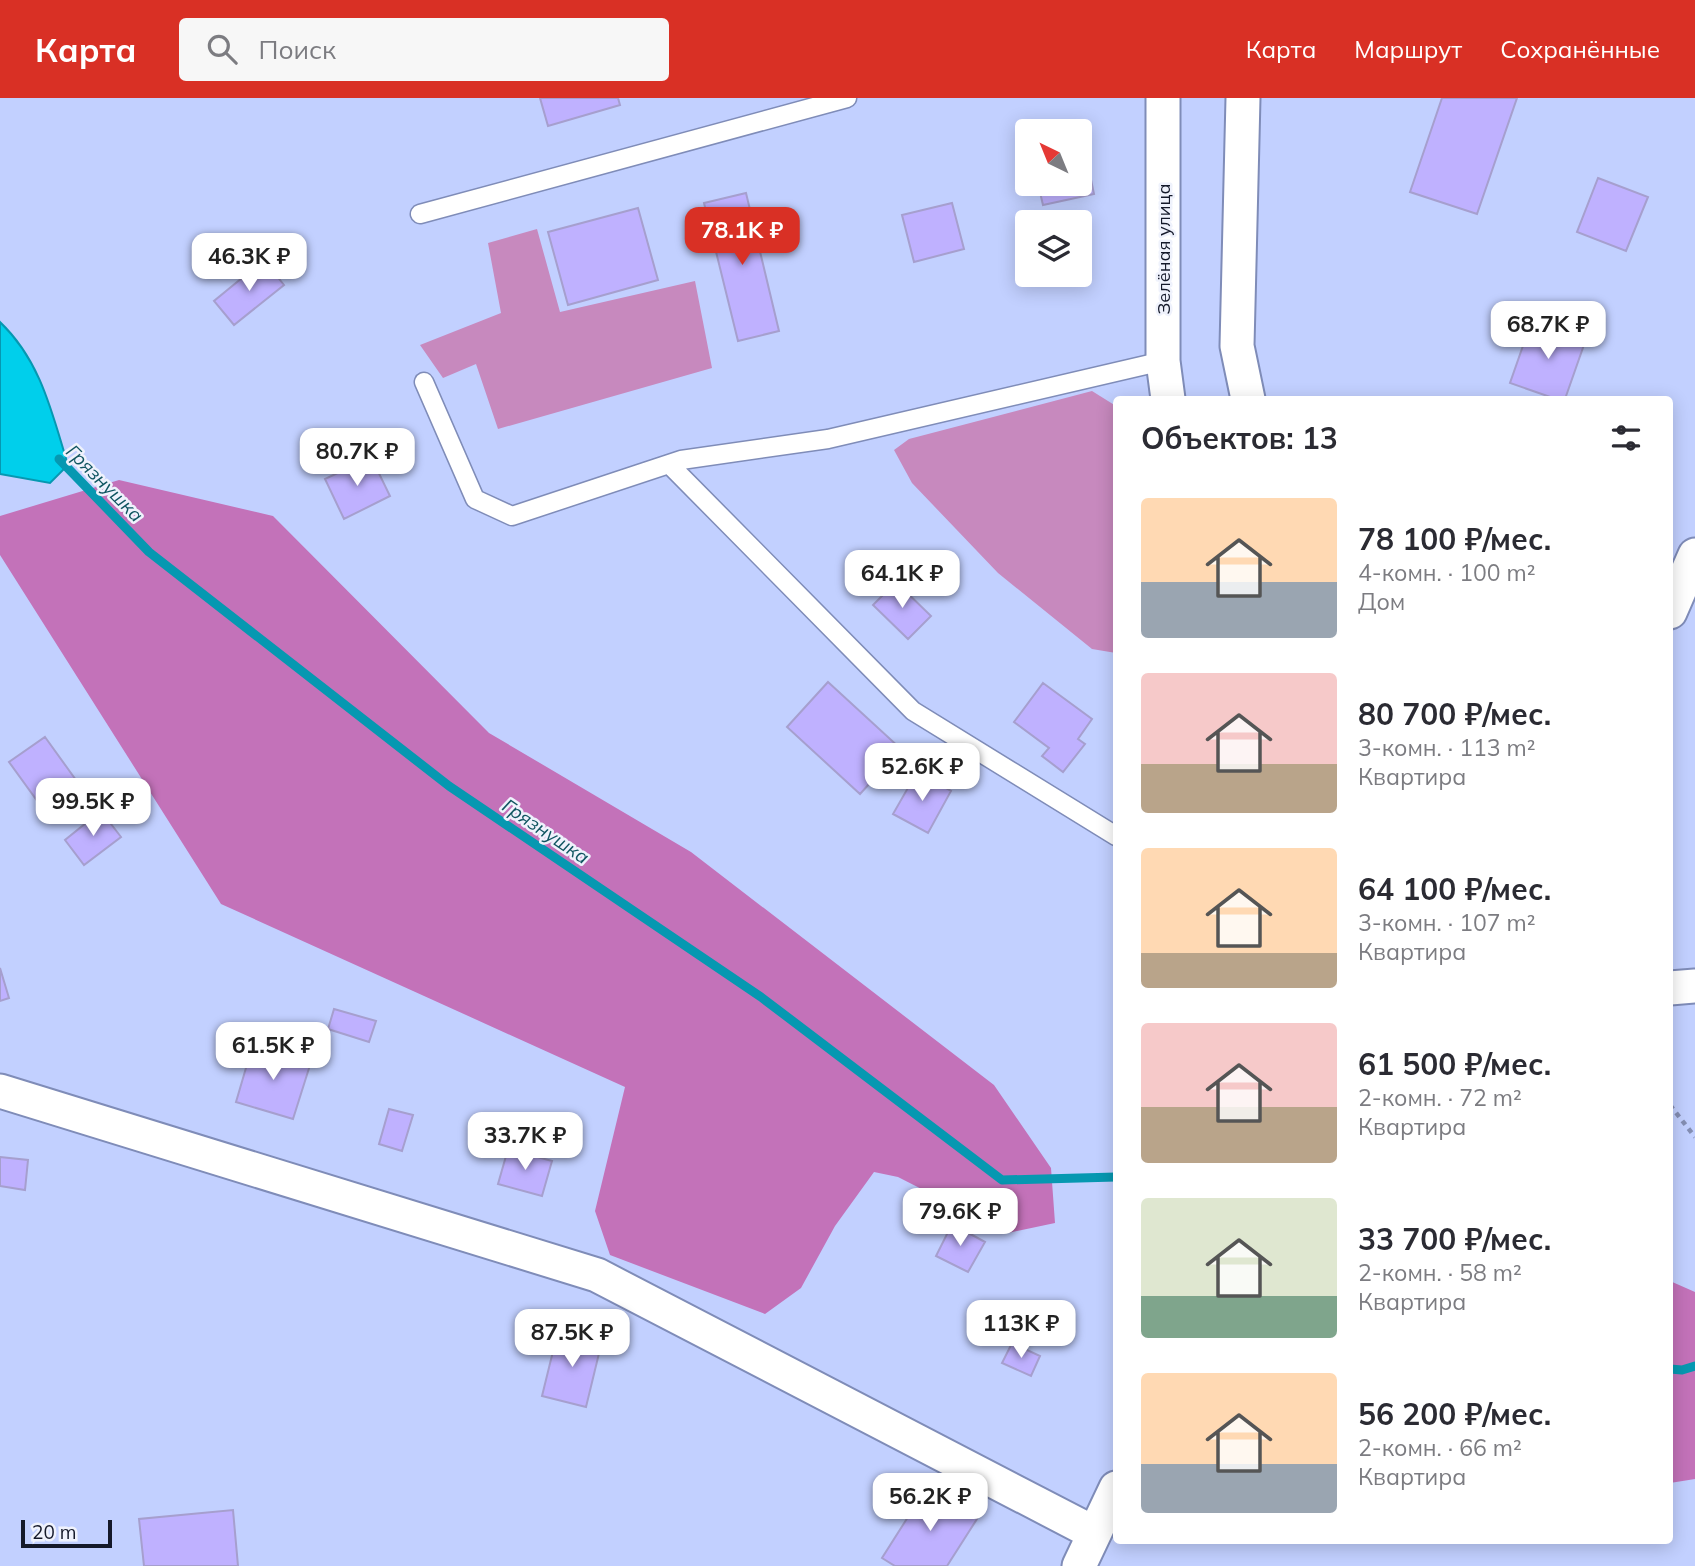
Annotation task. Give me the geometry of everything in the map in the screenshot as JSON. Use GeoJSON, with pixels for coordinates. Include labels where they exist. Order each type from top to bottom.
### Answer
{"type":"FeatureCollection","features":[{"type":"Feature","properties":{"kind":"street","name":"Зелёная улица"},"geometry":{"type":"LineString","coordinates":[[1163,98],[1163,361],[1168,396]]}},
{"type":"Feature","properties":{"kind":"street"},"geometry":{"type":"LineString","coordinates":[[1243,98],[1237,346],[1247,396]]}},
{"type":"Feature","properties":{"kind":"street"},"geometry":{"type":"LineString","coordinates":[[1673,605],[1695,555]]}},
{"type":"Feature","properties":{"kind":"street"},"geometry":{"type":"LineString","coordinates":[[1673,988],[1695,986]]}},
{"type":"Feature","properties":{"kind":"street"},"geometry":{"type":"LineString","coordinates":[[0,1091],[597,1275],[1094,1533]]}},
{"type":"Feature","properties":{"kind":"street"},"geometry":{"type":"LineString","coordinates":[[1079,1566],[1113,1494]]}},
{"type":"Feature","properties":{"kind":"lane"},"geometry":{"type":"LineString","coordinates":[[420,214],[847,98]]}},
{"type":"Feature","properties":{"kind":"lane"},"geometry":{"type":"LineString","coordinates":[[424,382],[475,499],[512,516],[669,464],[828,439],[1163,361]]}},
{"type":"Feature","properties":{"kind":"lane"},"geometry":{"type":"LineString","coordinates":[[669,464],[913,711],[1113,834]]}},
{"type":"Feature","properties":{"kind":"path"},"geometry":{"type":"LineString","coordinates":[[1673,1109],[1695,1137]]}},
{"type":"Feature","properties":{"kind":"shaded area"},"geometry":{"type":"Polygon","coordinates":[[[537,229],[560,312],[695,281],[712,368],[498,429],[476,364],[443,378],[420,345],[501,313],[488,243],[537,229]]]}},
{"type":"Feature","properties":{"kind":"shaded area"},"geometry":{"type":"Polygon","coordinates":[[[0,322],[26,353],[56,426],[68,465],[50,483],[0,474],[0,322]]]}},
{"type":"Feature","properties":{"kind":"shaded area"},"geometry":{"type":"Polygon","coordinates":[[[1092,391],[1113,404],[1113,652],[1092,649],[998,573],[912,483],[894,450],[909,439],[1092,391]]]}},
{"type":"Feature","properties":{"kind":"shaded area"},"geometry":{"type":"Polygon","coordinates":[[[119,480],[273,516],[489,733],[691,852],[994,1085],[1051,1168],[1055,1223],[1008,1233],[898,1177],[874,1172],[835,1226],[801,1288],[765,1314],[610,1255],[595,1211],[625,1087],[221,904],[0,555],[0,516],[119,480]]]}},
{"type":"Feature","properties":{"kind":"shaded area"},"geometry":{"type":"Polygon","coordinates":[[[1673,1282],[1695,1292],[1695,1479],[1673,1483],[1673,1282]]]}},
{"type":"Feature","properties":{"kind":"building"},"geometry":{"type":"Polygon","coordinates":[[[540,98],[618,98],[620,105],[548,126],[540,98]]]}},
{"type":"Feature","properties":{"kind":"building"},"geometry":{"type":"Polygon","coordinates":[[[1442,98],[1517,98],[1477,214],[1410,192],[1442,98]]]}},
{"type":"Feature","properties":{"kind":"building"},"geometry":{"type":"Polygon","coordinates":[[[1598,178],[1648,197],[1626,251],[1577,232],[1598,178]]]}},
{"type":"Feature","properties":{"kind":"building"},"geometry":{"type":"Polygon","coordinates":[[[746,193],[779,331],[738,341],[704,203],[746,193]]]}},
{"type":"Feature","properties":{"kind":"building"},"geometry":{"type":"Polygon","coordinates":[[[1041,196],[1085,196],[1043,205],[1041,196]]]}},
{"type":"Feature","properties":{"kind":"building"},"geometry":{"type":"Polygon","coordinates":[[[952,203],[964,249],[914,262],[902,215],[952,203]]]}},
{"type":"Feature","properties":{"kind":"building"},"geometry":{"type":"Polygon","coordinates":[[[638,208],[658,280],[568,305],[548,232],[638,208]]]}},
{"type":"Feature","properties":{"kind":"building"},"geometry":{"type":"Polygon","coordinates":[[[264,260],[284,285],[234,325],[214,301],[264,260]]]}},
{"type":"Feature","properties":{"kind":"building"},"geometry":{"type":"Polygon","coordinates":[[[1532,320],[1586,339],[1566,396],[1547,396],[1510,383],[1532,320]]]}},
{"type":"Feature","properties":{"kind":"building"},"geometry":{"type":"Polygon","coordinates":[[[371,457],[390,496],[344,519],[325,479],[371,457]]]}},
{"type":"Feature","properties":{"kind":"building"},"geometry":{"type":"Polygon","coordinates":[[[896,582],[931,616],[908,639],[873,605],[896,582]]]}},
{"type":"Feature","properties":{"kind":"building"},"geometry":{"type":"Polygon","coordinates":[[[828,682],[901,749],[860,794],[787,727],[828,682]]]}},
{"type":"Feature","properties":{"kind":"building"},"geometry":{"type":"Polygon","coordinates":[[[1043,683],[1092,719],[1078,739],[1085,744],[1063,772],[1042,756],[1049,748],[1014,722],[1043,683]]]}},
{"type":"Feature","properties":{"kind":"building"},"geometry":{"type":"Polygon","coordinates":[[[45,737],[81,787],[46,813],[9,762],[45,737]]]}},
{"type":"Feature","properties":{"kind":"building"},"geometry":{"type":"Polygon","coordinates":[[[917,772],[951,791],[928,833],[893,814],[917,772]]]}},
{"type":"Feature","properties":{"kind":"building"},"geometry":{"type":"Polygon","coordinates":[[[101,811],[121,837],[84,865],[65,840],[101,811]]]}},
{"type":"Feature","properties":{"kind":"building"},"geometry":{"type":"Polygon","coordinates":[[[0,968],[9,998],[0,1001],[0,968]]]}},
{"type":"Feature","properties":{"kind":"building"},"geometry":{"type":"Polygon","coordinates":[[[334,1009],[376,1021],[369,1042],[328,1029],[334,1009]]]}},
{"type":"Feature","properties":{"kind":"building"},"geometry":{"type":"Polygon","coordinates":[[[253,1044],[311,1062],[293,1119],[236,1102],[253,1044]]]}},
{"type":"Feature","properties":{"kind":"building"},"geometry":{"type":"Polygon","coordinates":[[[389,1109],[413,1115],[402,1151],[379,1144],[389,1109]]]}},
{"type":"Feature","properties":{"kind":"building"},"geometry":{"type":"Polygon","coordinates":[[[508,1149],[552,1161],[542,1196],[498,1184],[508,1149]]]}},
{"type":"Feature","properties":{"kind":"building"},"geometry":{"type":"Polygon","coordinates":[[[0,1157],[28,1160],[25,1190],[0,1186],[0,1157]]]}},
{"type":"Feature","properties":{"kind":"building"},"geometry":{"type":"Polygon","coordinates":[[[952,1224],[985,1242],[968,1272],[936,1256],[952,1224]]]}},
{"type":"Feature","properties":{"kind":"building"},"geometry":{"type":"Polygon","coordinates":[[[558,1331],[602,1341],[586,1407],[542,1396],[558,1331]]]}},
{"type":"Feature","properties":{"kind":"building"},"geometry":{"type":"Polygon","coordinates":[[[1012,1343],[1040,1356],[1031,1376],[1002,1363],[1012,1343]]]}},
{"type":"Feature","properties":{"kind":"building"},"geometry":{"type":"Polygon","coordinates":[[[927,1487],[977,1519],[947,1566],[895,1566],[882,1558],[927,1487]]]}},
{"type":"Feature","properties":{"kind":"building"},"geometry":{"type":"Polygon","coordinates":[[[233,1510],[238,1566],[144,1566],[139,1519],[233,1510]]]}},
{"type":"Feature","properties":{"kind":"waterway","name":"Грязнушка"},"geometry":{"type":"LineString","coordinates":[[59,459],[149,552],[449,786],[761,997],[1002,1180],[1113,1177]]}},
{"type":"Feature","properties":{"kind":"waterway","name":"Грязнушка"},"geometry":{"type":"LineString","coordinates":[[1673,1369],[1695,1366]]}}]}
